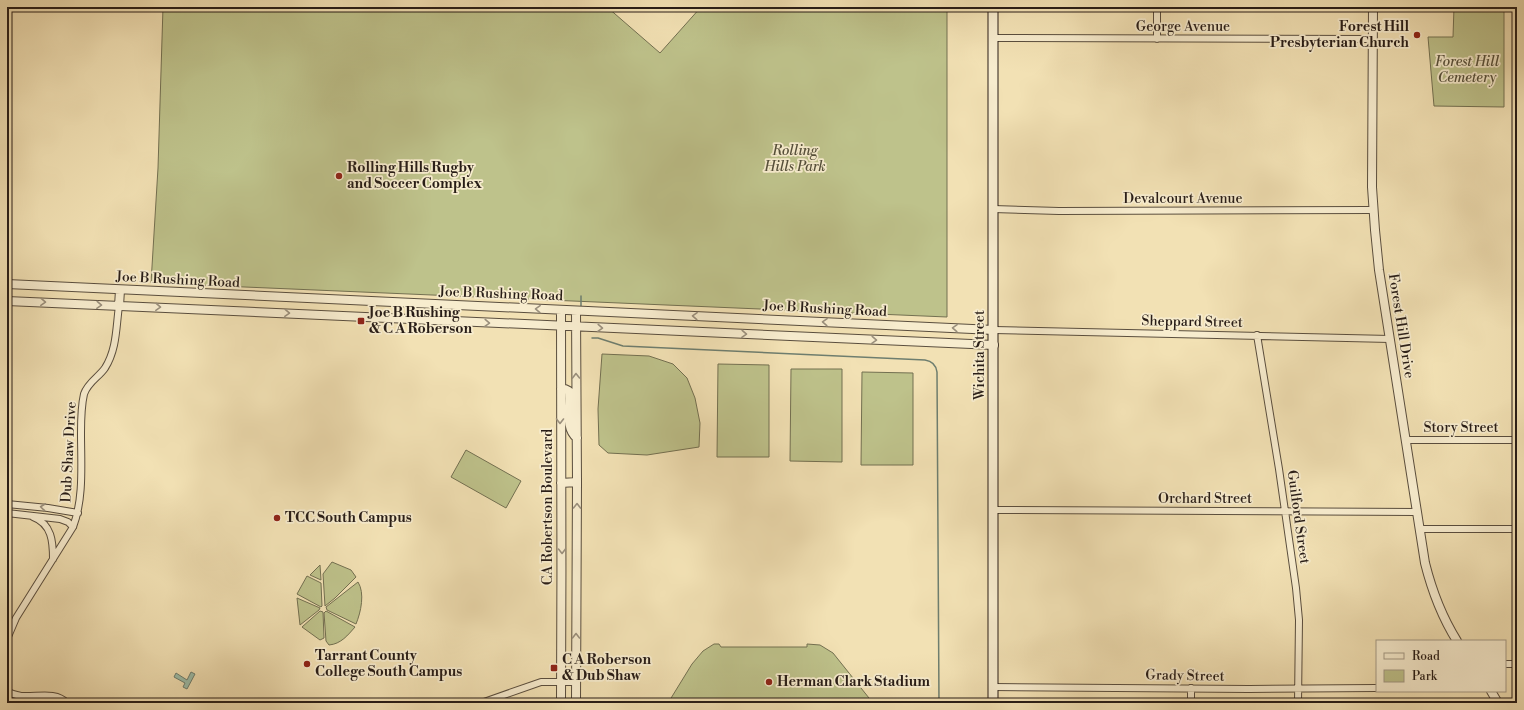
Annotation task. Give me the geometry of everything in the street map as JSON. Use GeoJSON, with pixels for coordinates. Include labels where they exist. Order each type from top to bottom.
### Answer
{"type":"FeatureCollection","features":[{"type":"Feature","properties":{"kind":"main road","name":"Wichita Street"},"geometry":{"type":"LineString","coordinates":[[993,7],[993,703]]}},
{"type":"Feature","properties":{"kind":"street"},"geometry":{"type":"LineString","coordinates":[[1157,7],[1157,39]]}},
{"type":"Feature","properties":{"kind":"street","name":"Forest Hill Drive"},"geometry":{"type":"LineString","coordinates":[[1373,7],[1372,188],[1379,270],[1416,512],[1428,575],[1434,594],[1456,640]]}},
{"type":"Feature","properties":{"kind":"street","name":"George Avenue"},"geometry":{"type":"LineString","coordinates":[[993,38],[1373,39]]}},
{"type":"Feature","properties":{"kind":"street","name":"Devalcourt Avenue"},"geometry":{"type":"LineString","coordinates":[[994,209],[1059,211],[1373,210]]}},
{"type":"Feature","properties":{"kind":"street","name":"Joe B Rushing Road"},"geometry":{"type":"LineString","coordinates":[[7,284],[994,330]]}},
{"type":"Feature","properties":{"kind":"street"},"geometry":{"type":"LineString","coordinates":[[119,306],[120,290]]}},
{"type":"Feature","properties":{"kind":"street"},"geometry":{"type":"LineString","coordinates":[[260,312],[261,297]]}},
{"type":"Feature","properties":{"kind":"street","name":"Joe B Rushing Road"},"geometry":{"type":"LineString","coordinates":[[7,301],[994,345]]}},
{"type":"Feature","properties":{"kind":"street"},"geometry":{"type":"LineString","coordinates":[[375,317],[377,302]]}},
{"type":"Feature","properties":{"kind":"street","name":"Dub Shaw Drive"},"geometry":{"type":"LineString","coordinates":[[7,639],[16,618],[73,527],[78,513],[81,410],[84,392],[91,382],[104,370],[111,357],[119,306]]}},
{"type":"Feature","properties":{"kind":"street","name":"CA Robertson Boulevard"},"geometry":{"type":"LineString","coordinates":[[561,310],[561,703]]}},
{"type":"Feature","properties":{"kind":"street","name":"CA Robertson Boulevard"},"geometry":{"type":"LineString","coordinates":[[576,310],[578,482],[576,566],[576,703]]}},
{"type":"Feature","properties":{"kind":"street","name":"Sheppard Street"},"geometry":{"type":"LineString","coordinates":[[994,330],[1390,339]]}},
{"type":"Feature","properties":{"kind":"street","name":"Guilford Street"},"geometry":{"type":"LineString","coordinates":[[1257,335],[1279,469],[1297,596],[1299,620],[1298,703]]}},
{"type":"Feature","properties":{"kind":"street"},"geometry":{"type":"LineString","coordinates":[[560,389],[565,389],[569,392],[569,428],[572,434],[577,438]]}},
{"type":"Feature","properties":{"kind":"street","name":"Story Street"},"geometry":{"type":"LineString","coordinates":[[1405,440],[1517,440]]}},
{"type":"Feature","properties":{"kind":"street"},"geometry":{"type":"LineString","coordinates":[[561,483],[578,482]]}},
{"type":"Feature","properties":{"kind":"street","name":"Dub Shaw Drive"},"geometry":{"type":"LineString","coordinates":[[7,504],[78,513]]}},
{"type":"Feature","properties":{"kind":"street","name":"Orchard Street"},"geometry":{"type":"LineString","coordinates":[[994,510],[1416,512]]}},
{"type":"Feature","properties":{"kind":"street","name":"Dub Shaw Drive"},"geometry":{"type":"LineString","coordinates":[[7,513],[60,519],[68,522],[73,527]]}},
{"type":"Feature","properties":{"kind":"street"},"geometry":{"type":"LineString","coordinates":[[27,515],[40,520],[49,529],[53,543],[53,559]]}},
{"type":"Feature","properties":{"kind":"street"},"geometry":{"type":"LineString","coordinates":[[1420,529],[1517,529]]}},
{"type":"Feature","properties":{"kind":"street"},"geometry":{"type":"LineString","coordinates":[[562,566],[576,566]]}},
{"type":"Feature","properties":{"kind":"street"},"geometry":{"type":"LineString","coordinates":[[1506,664],[1517,664]]}},
{"type":"Feature","properties":{"kind":"street"},"geometry":{"type":"LineString","coordinates":[[481,703],[541,682],[576,682]]}},
{"type":"Feature","properties":{"kind":"street","name":"Grady Street"},"geometry":{"type":"LineString","coordinates":[[993,687],[1376,688]]}},
{"type":"Feature","properties":{"kind":"street"},"geometry":{"type":"LineString","coordinates":[[1191,688],[1191,703]]}},
{"type":"Feature","properties":{"kind":"street"},"geometry":{"type":"LineString","coordinates":[[7,689],[10,693],[22,696],[51,696],[60,698],[67,703]]}},
{"type":"Feature","properties":{"kind":"street"},"geometry":{"type":"LineString","coordinates":[[1492,692],[1498,703]]}},
{"type":"Feature","properties":{"kind":"green space","name":"Rolling Hills Park"},"geometry":{"type":"Polygon","coordinates":[[[163,7],[607,7],[660,53],[701,7],[947,7],[947,317],[151,283],[158,168],[163,7]]]}},
{"type":"Feature","properties":{"kind":"green space","name":"Forest Hill Cemetery"},"geometry":{"type":"Polygon","coordinates":[[[1454,7],[1504,7],[1504,107],[1434,106],[1428,37],[1453,37],[1454,7]]]}},
{"type":"Feature","properties":{"kind":"green space"},"geometry":{"type":"Polygon","coordinates":[[[602,354],[649,356],[673,364],[687,378],[695,398],[700,423],[699,447],[647,455],[608,453],[599,445],[598,409],[602,354]]]}},
{"type":"Feature","properties":{"kind":"green space"},"geometry":{"type":"Polygon","coordinates":[[[718,364],[769,365],[769,457],[717,457],[718,364]]]}},
{"type":"Feature","properties":{"kind":"green space"},"geometry":{"type":"Polygon","coordinates":[[[791,369],[842,369],[842,462],[790,461],[791,369]]]}},
{"type":"Feature","properties":{"kind":"green space"},"geometry":{"type":"Polygon","coordinates":[[[862,372],[913,373],[913,465],[861,465],[862,372]]]}},
{"type":"Feature","properties":{"kind":"green space"},"geometry":{"type":"Polygon","coordinates":[[[466,450],[521,481],[506,508],[451,477],[466,450]]]}},
{"type":"Feature","properties":{"kind":"green space"},"geometry":{"type":"Polygon","coordinates":[[[332,562],[351,570],[356,577],[325,606],[323,574],[332,562]]]}},
{"type":"Feature","properties":{"kind":"green space"},"geometry":{"type":"Polygon","coordinates":[[[320,565],[321,580],[310,575],[320,565]]]}},
{"type":"Feature","properties":{"kind":"green space"},"geometry":{"type":"Polygon","coordinates":[[[307,576],[321,583],[321,607],[297,594],[307,576]]]}},
{"type":"Feature","properties":{"kind":"green space"},"geometry":{"type":"Polygon","coordinates":[[[358,582],[360,586],[362,603],[356,624],[327,610],[326,607],[358,582]]]}},
{"type":"Feature","properties":{"kind":"green space"},"geometry":{"type":"Polygon","coordinates":[[[297,598],[320,608],[300,625],[297,598]]]}},
{"type":"Feature","properties":{"kind":"green space"},"geometry":{"type":"Polygon","coordinates":[[[320,611],[323,612],[324,638],[320,640],[302,627],[320,611]]]}},
{"type":"Feature","properties":{"kind":"green space"},"geometry":{"type":"Polygon","coordinates":[[[326,611],[355,627],[341,641],[329,645],[326,641],[324,613],[326,611]]]}},
{"type":"Feature","properties":{"kind":"green space","name":"Herman Clark Stadium"},"geometry":{"type":"Polygon","coordinates":[[[714,644],[719,644],[721,647],[807,647],[807,644],[820,645],[833,653],[873,703],[668,703],[692,664],[703,651],[714,644]]]}},
{"type":"Feature","properties":{"kind":"shaded area"},"geometry":{"type":"Polygon","coordinates":[[[191,672],[195,674],[187,689],[183,687],[185,683],[174,677],[176,673],[187,680],[191,672]]]}},
{"type":"Feature","properties":{"kind":"waterway"},"geometry":{"type":"LineString","coordinates":[[581,296],[581,306]]}},
{"type":"Feature","properties":{"kind":"waterway"},"geometry":{"type":"LineString","coordinates":[[592,338],[598,338],[623,346],[925,360],[930,361],[936,367],[939,703]]}},
{"type":"Feature","properties":{"kind":"place","name":"Forest Hill Presbyterian Church"},"geometry":{"type":"Point","coordinates":[1417,35]}},
{"type":"Feature","properties":{"kind":"place","name":"Rolling Hills Rugby and Soccer Complex"},"geometry":{"type":"Point","coordinates":[339,176]}},
{"type":"Feature","properties":{"kind":"place","name":"Joe B Rushing & C A Roberson"},"geometry":{"type":"Point","coordinates":[361,321]}},
{"type":"Feature","properties":{"kind":"place","name":"TCC South Campus"},"geometry":{"type":"Point","coordinates":[277,518]}},
{"type":"Feature","properties":{"kind":"place","name":"Tarrant County College South Campus"},"geometry":{"type":"Point","coordinates":[307,664]}},
{"type":"Feature","properties":{"kind":"place","name":"C A Roberson & Dub Shaw"},"geometry":{"type":"Point","coordinates":[554,668]}},
{"type":"Feature","properties":{"kind":"place","name":"Herman Clark Stadium"},"geometry":{"type":"Point","coordinates":[769,682]}}]}
